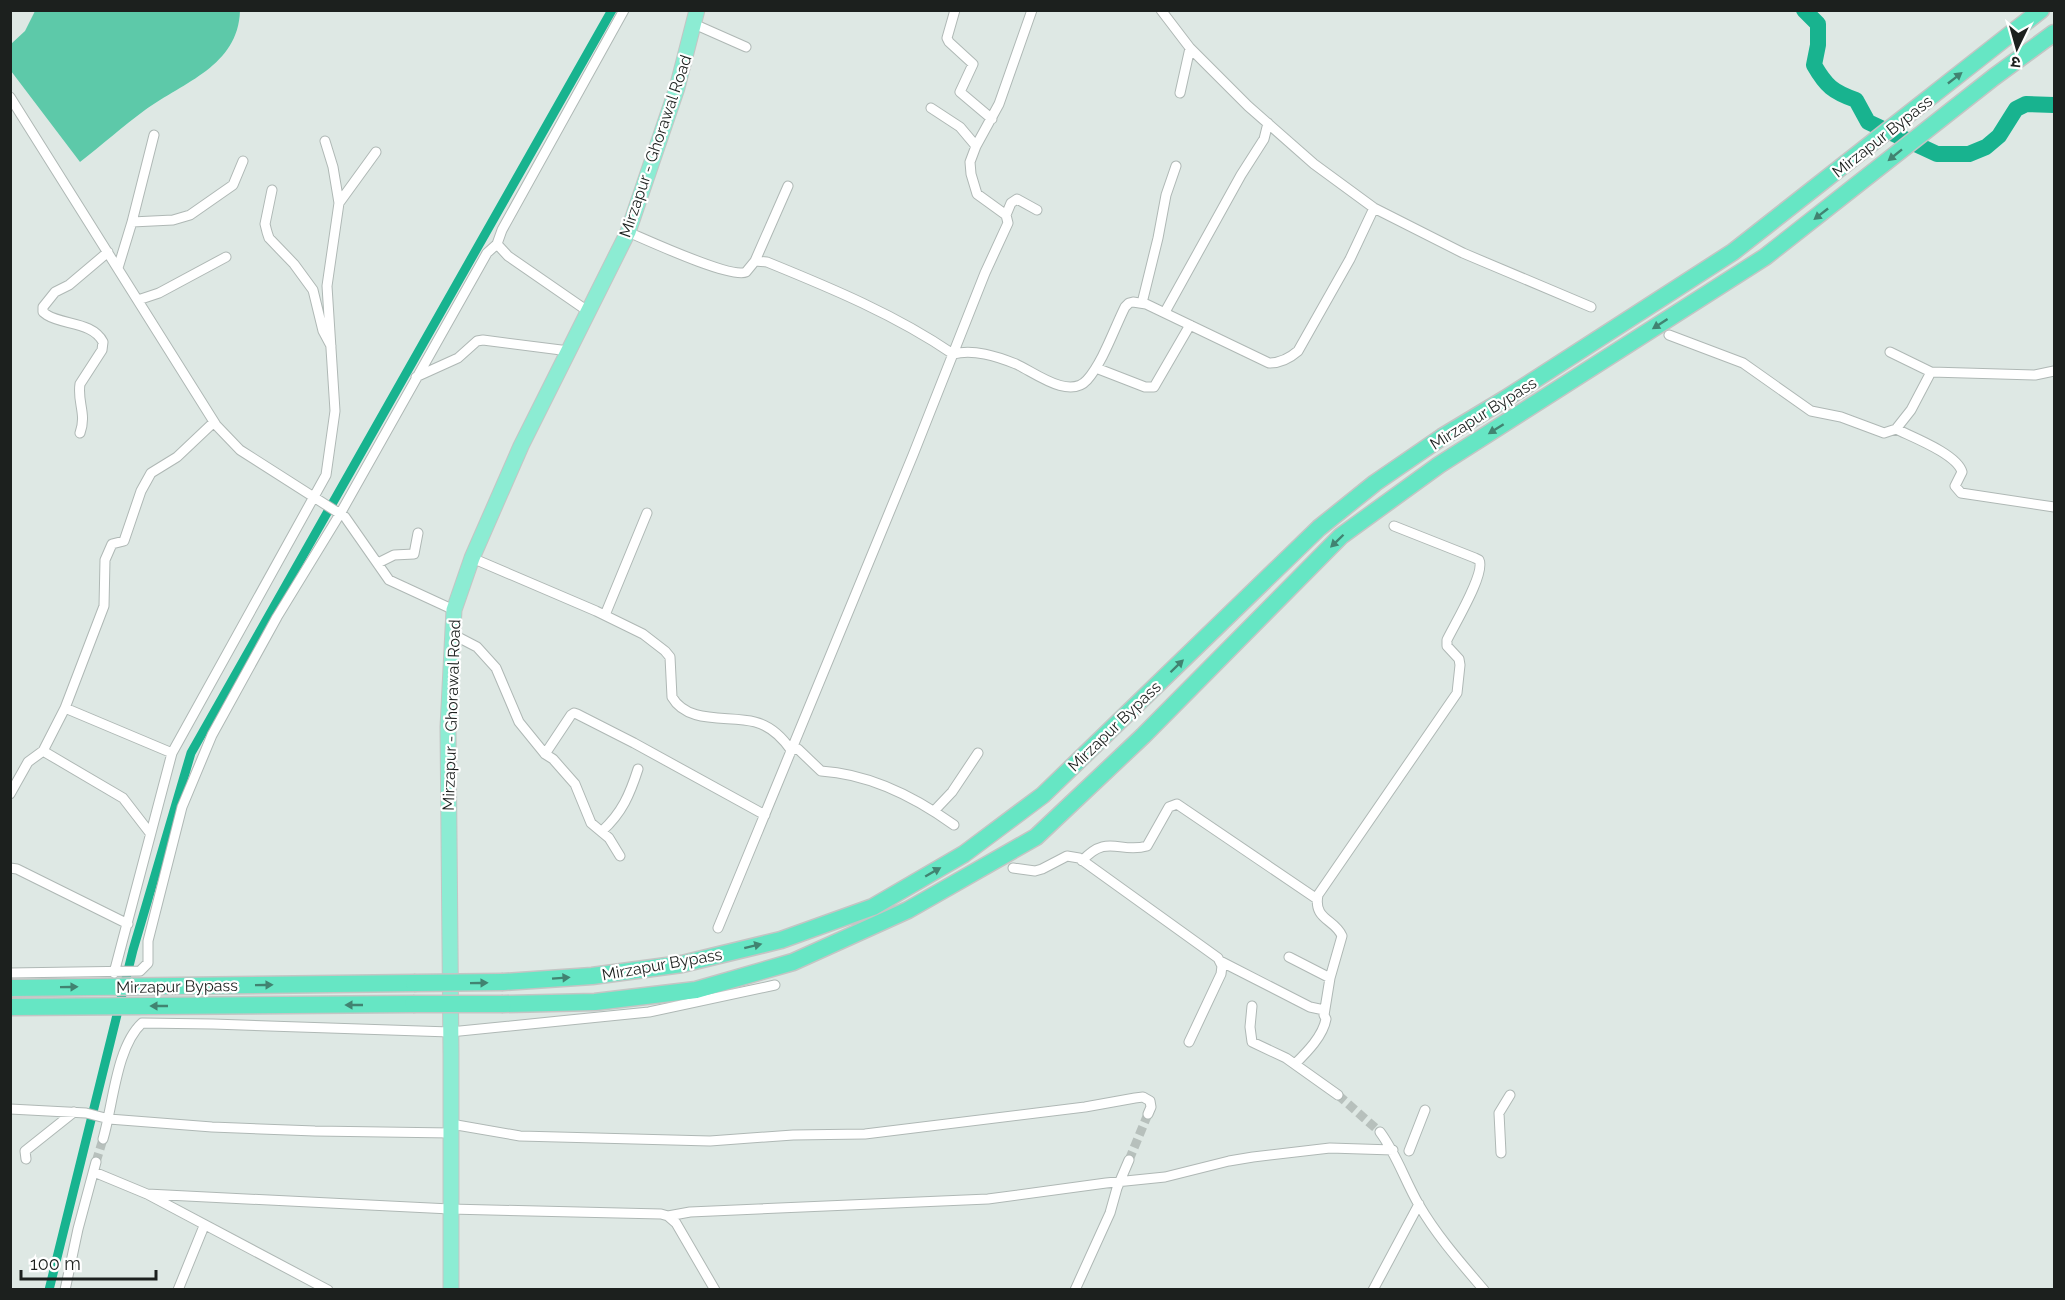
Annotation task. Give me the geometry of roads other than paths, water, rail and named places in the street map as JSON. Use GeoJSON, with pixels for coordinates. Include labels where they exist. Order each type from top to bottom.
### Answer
{"type":"FeatureCollection","features":[{"type":"Feature","properties":{"kind":"highway","name":"Mirzapur Bypass"},"geometry":{"type":"LineString","coordinates":[[10,988],[414,984],[503,982],[592,976],[682,964],[781,940],[873,907],[964,854],[1043,795],[1319,528],[1375,483],[1442,437],[1733,252],[2041,10]]}},
{"type":"Feature","properties":{"kind":"highway","name":"Mirzapur Bypass"},"geometry":{"type":"LineString","coordinates":[[10,1007],[595,1002],[696,990],[793,962],[908,910],[1036,837],[1143,736],[1341,536],[1439,465],[1765,257],[2055,33]]}},
{"type":"Feature","properties":{"kind":"main road","name":"Mirzapur - Ghorawal Road"},"geometry":{"type":"LineString","coordinates":[[451,1290],[448,727],[454,610],[472,558],[521,446],[628,232],[677,88],[696,17]]}},
{"type":"Feature","properties":{"kind":"street"},"geometry":{"type":"LineString","coordinates":[[10,973],[140,972],[148,963],[148,941],[182,807],[212,735],[337,512],[487,253],[497,244],[502,230],[624,10]]}},
{"type":"Feature","properties":{"kind":"street"},"geometry":{"type":"LineString","coordinates":[[954,10],[947,38],[973,64],[960,92],[992,119]]}},
{"type":"Feature","properties":{"kind":"street"},"geometry":{"type":"LineString","coordinates":[[718,928],[985,273],[1008,224],[1005,214],[977,194],[970,162],[999,104],[1032,10]]}},
{"type":"Feature","properties":{"kind":"street"},"geometry":{"type":"LineString","coordinates":[[1164,11],[1164,16],[1190,48],[1224,83],[1314,164],[1374,208],[1463,253],[1591,308]]}},
{"type":"Feature","properties":{"kind":"street"},"geometry":{"type":"LineString","coordinates":[[696,17],[746,47]]}},
{"type":"Feature","properties":{"kind":"street"},"geometry":{"type":"LineString","coordinates":[[1180,93],[1190,48]]}},
{"type":"Feature","properties":{"kind":"street"},"geometry":{"type":"LineString","coordinates":[[10,97],[214,422],[240,450],[348,520],[388,580],[454,610]]}},
{"type":"Feature","properties":{"kind":"street"},"geometry":{"type":"LineString","coordinates":[[931,108],[960,127],[976,146]]}},
{"type":"Feature","properties":{"kind":"street"},"geometry":{"type":"LineString","coordinates":[[1165,312],[1241,175],[1264,139],[1268,123]]}},
{"type":"Feature","properties":{"kind":"street"},"geometry":{"type":"LineString","coordinates":[[118,268],[154,135]]}},
{"type":"Feature","properties":{"kind":"street"},"geometry":{"type":"LineString","coordinates":[[119,973],[128,924],[172,753],[223,659],[318,500],[326,475],[335,411],[327,286],[339,203],[333,167],[325,141]]}},
{"type":"Feature","properties":{"kind":"street"},"geometry":{"type":"LineString","coordinates":[[339,203],[376,152]]}},
{"type":"Feature","properties":{"kind":"street"},"geometry":{"type":"LineString","coordinates":[[132,222],[173,220],[190,215],[232,185],[243,161]]}},
{"type":"Feature","properties":{"kind":"street"},"geometry":{"type":"LineString","coordinates":[[1142,303],[1166,195],[1176,166]]}},
{"type":"Feature","properties":{"kind":"street"},"geometry":{"type":"LineString","coordinates":[[628,232],[681,255],[736,274],[746,272],[755,261],[788,186]]}},
{"type":"Feature","properties":{"kind":"street"},"geometry":{"type":"LineString","coordinates":[[272,190],[266,224],[269,238],[294,264],[313,290],[323,331],[332,348]]}},
{"type":"Feature","properties":{"kind":"street"},"geometry":{"type":"LineString","coordinates":[[1005,214],[1011,203],[1017,199],[1037,210]]}},
{"type":"Feature","properties":{"kind":"street"},"geometry":{"type":"LineString","coordinates":[[755,261],[767,262],[859,302],[926,335],[953,354],[967,351],[997,357],[1016,364],[1053,384],[1073,387],[1087,381],[1096,368],[1125,307],[1133,302],[1165,312],[1269,363],[1277,363],[1293,356],[1350,259],[1374,208]]}},
{"type":"Feature","properties":{"kind":"street"},"geometry":{"type":"LineString","coordinates":[[497,244],[508,256],[589,312]]}},
{"type":"Feature","properties":{"kind":"street"},"geometry":{"type":"LineString","coordinates":[[80,433],[83,418],[78,391],[80,384],[102,350],[103,342],[97,335],[80,326],[51,318],[44,312],[43,307],[56,292],[69,285],[108,252]]}},
{"type":"Feature","properties":{"kind":"street"},"geometry":{"type":"LineString","coordinates":[[138,300],[182,282],[226,257]]}},
{"type":"Feature","properties":{"kind":"street"},"geometry":{"type":"LineString","coordinates":[[1096,368],[1145,387],[1154,387],[1190,325]]}},
{"type":"Feature","properties":{"kind":"street"},"geometry":{"type":"LineString","coordinates":[[1669,336],[1743,363],[1811,411],[1841,417],[1878,432],[1889,432],[1896,429],[1911,410],[1931,372]]}},
{"type":"Feature","properties":{"kind":"street"},"geometry":{"type":"LineString","coordinates":[[416,377],[458,358],[477,341],[568,351]]}},
{"type":"Feature","properties":{"kind":"street"},"geometry":{"type":"LineString","coordinates":[[1890,352],[1931,372],[2026,375],[2055,371]]}},
{"type":"Feature","properties":{"kind":"street"},"geometry":{"type":"LineString","coordinates":[[10,794],[28,762],[42,751],[65,708],[104,606],[104,568],[107,552],[112,544],[124,541],[141,491],[151,473],[177,457],[214,422]]}},
{"type":"Feature","properties":{"kind":"street"},"geometry":{"type":"LineString","coordinates":[[1896,429],[1943,453],[1957,463],[1962,472],[1955,486],[1960,493],[2055,507]]}},
{"type":"Feature","properties":{"kind":"street"},"geometry":{"type":"LineString","coordinates":[[605,615],[647,513]]}},
{"type":"Feature","properties":{"kind":"street"},"geometry":{"type":"LineString","coordinates":[[1317,899],[1457,693],[1460,665],[1454,653],[1447,646],[1447,640],[1481,571],[1481,563],[1475,558],[1394,526]]}},
{"type":"Feature","properties":{"kind":"street"},"geometry":{"type":"LineString","coordinates":[[378,563],[394,555],[414,554],[418,533]]}},
{"type":"Feature","properties":{"kind":"street"},"geometry":{"type":"LineString","coordinates":[[472,558],[605,615],[643,634],[670,657],[672,697],[675,703],[700,715],[754,722],[781,736],[791,750]]}},
{"type":"Feature","properties":{"kind":"street"},"geometry":{"type":"LineString","coordinates":[[452,634],[477,647],[496,668],[519,722],[545,754],[553,759],[575,784],[591,823],[602,831],[620,856]]}},
{"type":"Feature","properties":{"kind":"street"},"geometry":{"type":"LineString","coordinates":[[65,708],[172,753]]}},
{"type":"Feature","properties":{"kind":"street"},"geometry":{"type":"LineString","coordinates":[[545,754],[574,713],[634,743],[765,815]]}},
{"type":"Feature","properties":{"kind":"street"},"geometry":{"type":"LineString","coordinates":[[791,750],[798,749],[821,771],[840,772],[907,795],[954,825]]}},
{"type":"Feature","properties":{"kind":"street"},"geometry":{"type":"LineString","coordinates":[[42,751],[123,798],[150,833]]}},
{"type":"Feature","properties":{"kind":"street"},"geometry":{"type":"LineString","coordinates":[[934,811],[952,792],[978,753]]}},
{"type":"Feature","properties":{"kind":"street"},"geometry":{"type":"LineString","coordinates":[[602,831],[614,820],[628,799],[638,769]]}},
{"type":"Feature","properties":{"kind":"street"},"geometry":{"type":"LineString","coordinates":[[1082,861],[1090,852],[1101,846],[1147,846],[1169,807],[1176,804],[1317,899],[1321,915],[1339,929],[1342,936],[1330,978],[1324,1010],[1325,1026],[1295,1064]]}},
{"type":"Feature","properties":{"kind":"street"},"geometry":{"type":"LineString","coordinates":[[1013,868],[1035,871],[1067,855],[1082,861],[1222,962],[1310,1007],[1324,1010]]}},
{"type":"Feature","properties":{"kind":"street"},"geometry":{"type":"LineString","coordinates":[[10,868],[17,869],[128,924]]}},
{"type":"Feature","properties":{"kind":"street"},"geometry":{"type":"LineString","coordinates":[[1289,957],[1330,978]]}},
{"type":"Feature","properties":{"kind":"street"},"geometry":{"type":"LineString","coordinates":[[1189,1042],[1221,974],[1222,962]]}},
{"type":"Feature","properties":{"kind":"street"},"geometry":{"type":"LineString","coordinates":[[103,1139],[105,1117],[122,1055],[142,1023],[450,1032],[649,1012],[775,985]]}},
{"type":"Feature","properties":{"kind":"street"},"geometry":{"type":"LineString","coordinates":[[1252,1006],[1250,1027],[1252,1042],[1295,1064],[1338,1095]]}},
{"type":"Feature","properties":{"kind":"street"},"geometry":{"type":"LineString","coordinates":[[1501,1154],[1499,1113],[1510,1095]]}},
{"type":"Feature","properties":{"kind":"street"},"geometry":{"type":"LineString","coordinates":[[10,1108],[86,1113],[105,1117],[212,1127],[304,1131],[451,1128],[520,1136],[710,1141],[793,1135],[865,1134],[1018,1116],[1143,1097],[1151,1104],[1148,1114]]}},
{"type":"Feature","properties":{"kind":"street"},"geometry":{"type":"LineString","coordinates":[[1409,1151],[1425,1110]]}},
{"type":"Feature","properties":{"kind":"street"},"geometry":{"type":"LineString","coordinates":[[26,1159],[25,1151],[74,1112]]}},
{"type":"Feature","properties":{"kind":"street"},"geometry":{"type":"LineString","coordinates":[[1380,1132],[1393,1150],[1419,1204],[1452,1253],[1484,1290]]}},
{"type":"Feature","properties":{"kind":"street"},"geometry":{"type":"LineString","coordinates":[[147,1194],[450,1209],[647,1212],[668,1216],[690,1212],[988,1199],[1165,1177],[1264,1155],[1330,1148],[1393,1150]]}},
{"type":"Feature","properties":{"kind":"street"},"geometry":{"type":"LineString","coordinates":[[1075,1290],[1110,1213],[1115,1193],[1129,1160]]}},
{"type":"Feature","properties":{"kind":"street"},"geometry":{"type":"LineString","coordinates":[[65,1290],[78,1229],[95,1167],[328,1290]]}},
{"type":"Feature","properties":{"kind":"street"},"geometry":{"type":"LineString","coordinates":[[1373,1290],[1419,1204]]}},
{"type":"Feature","properties":{"kind":"street"},"geometry":{"type":"LineString","coordinates":[[668,1216],[676,1223],[715,1290]]}},
{"type":"Feature","properties":{"kind":"street"},"geometry":{"type":"LineString","coordinates":[[178,1290],[204,1226]]}},
{"type":"Feature","properties":{"kind":"waterway"},"geometry":{"type":"LineString","coordinates":[[49,1290],[133,950],[191,753],[612,10]]}},
{"type":"Feature","properties":{"kind":"waterway"},"geometry":{"type":"LineString","coordinates":[[1804,10],[1818,24],[1818,45],[1814,65],[1826,83],[1841,94],[1856,100],[1868,122],[1937,154],[1969,154],[1986,147],[1999,136],[2016,109],[2026,104],[2054,105]]}},
{"type":"Feature","properties":{"kind":"tunnel"},"geometry":{"type":"LineString","coordinates":[[1338,1095],[1380,1132]]}},
{"type":"Feature","properties":{"kind":"tunnel"},"geometry":{"type":"LineString","coordinates":[[1129,1160],[1148,1114]]}},
{"type":"Feature","properties":{"kind":"tunnel"},"geometry":{"type":"LineString","coordinates":[[96,1162],[103,1139]]}}]}
